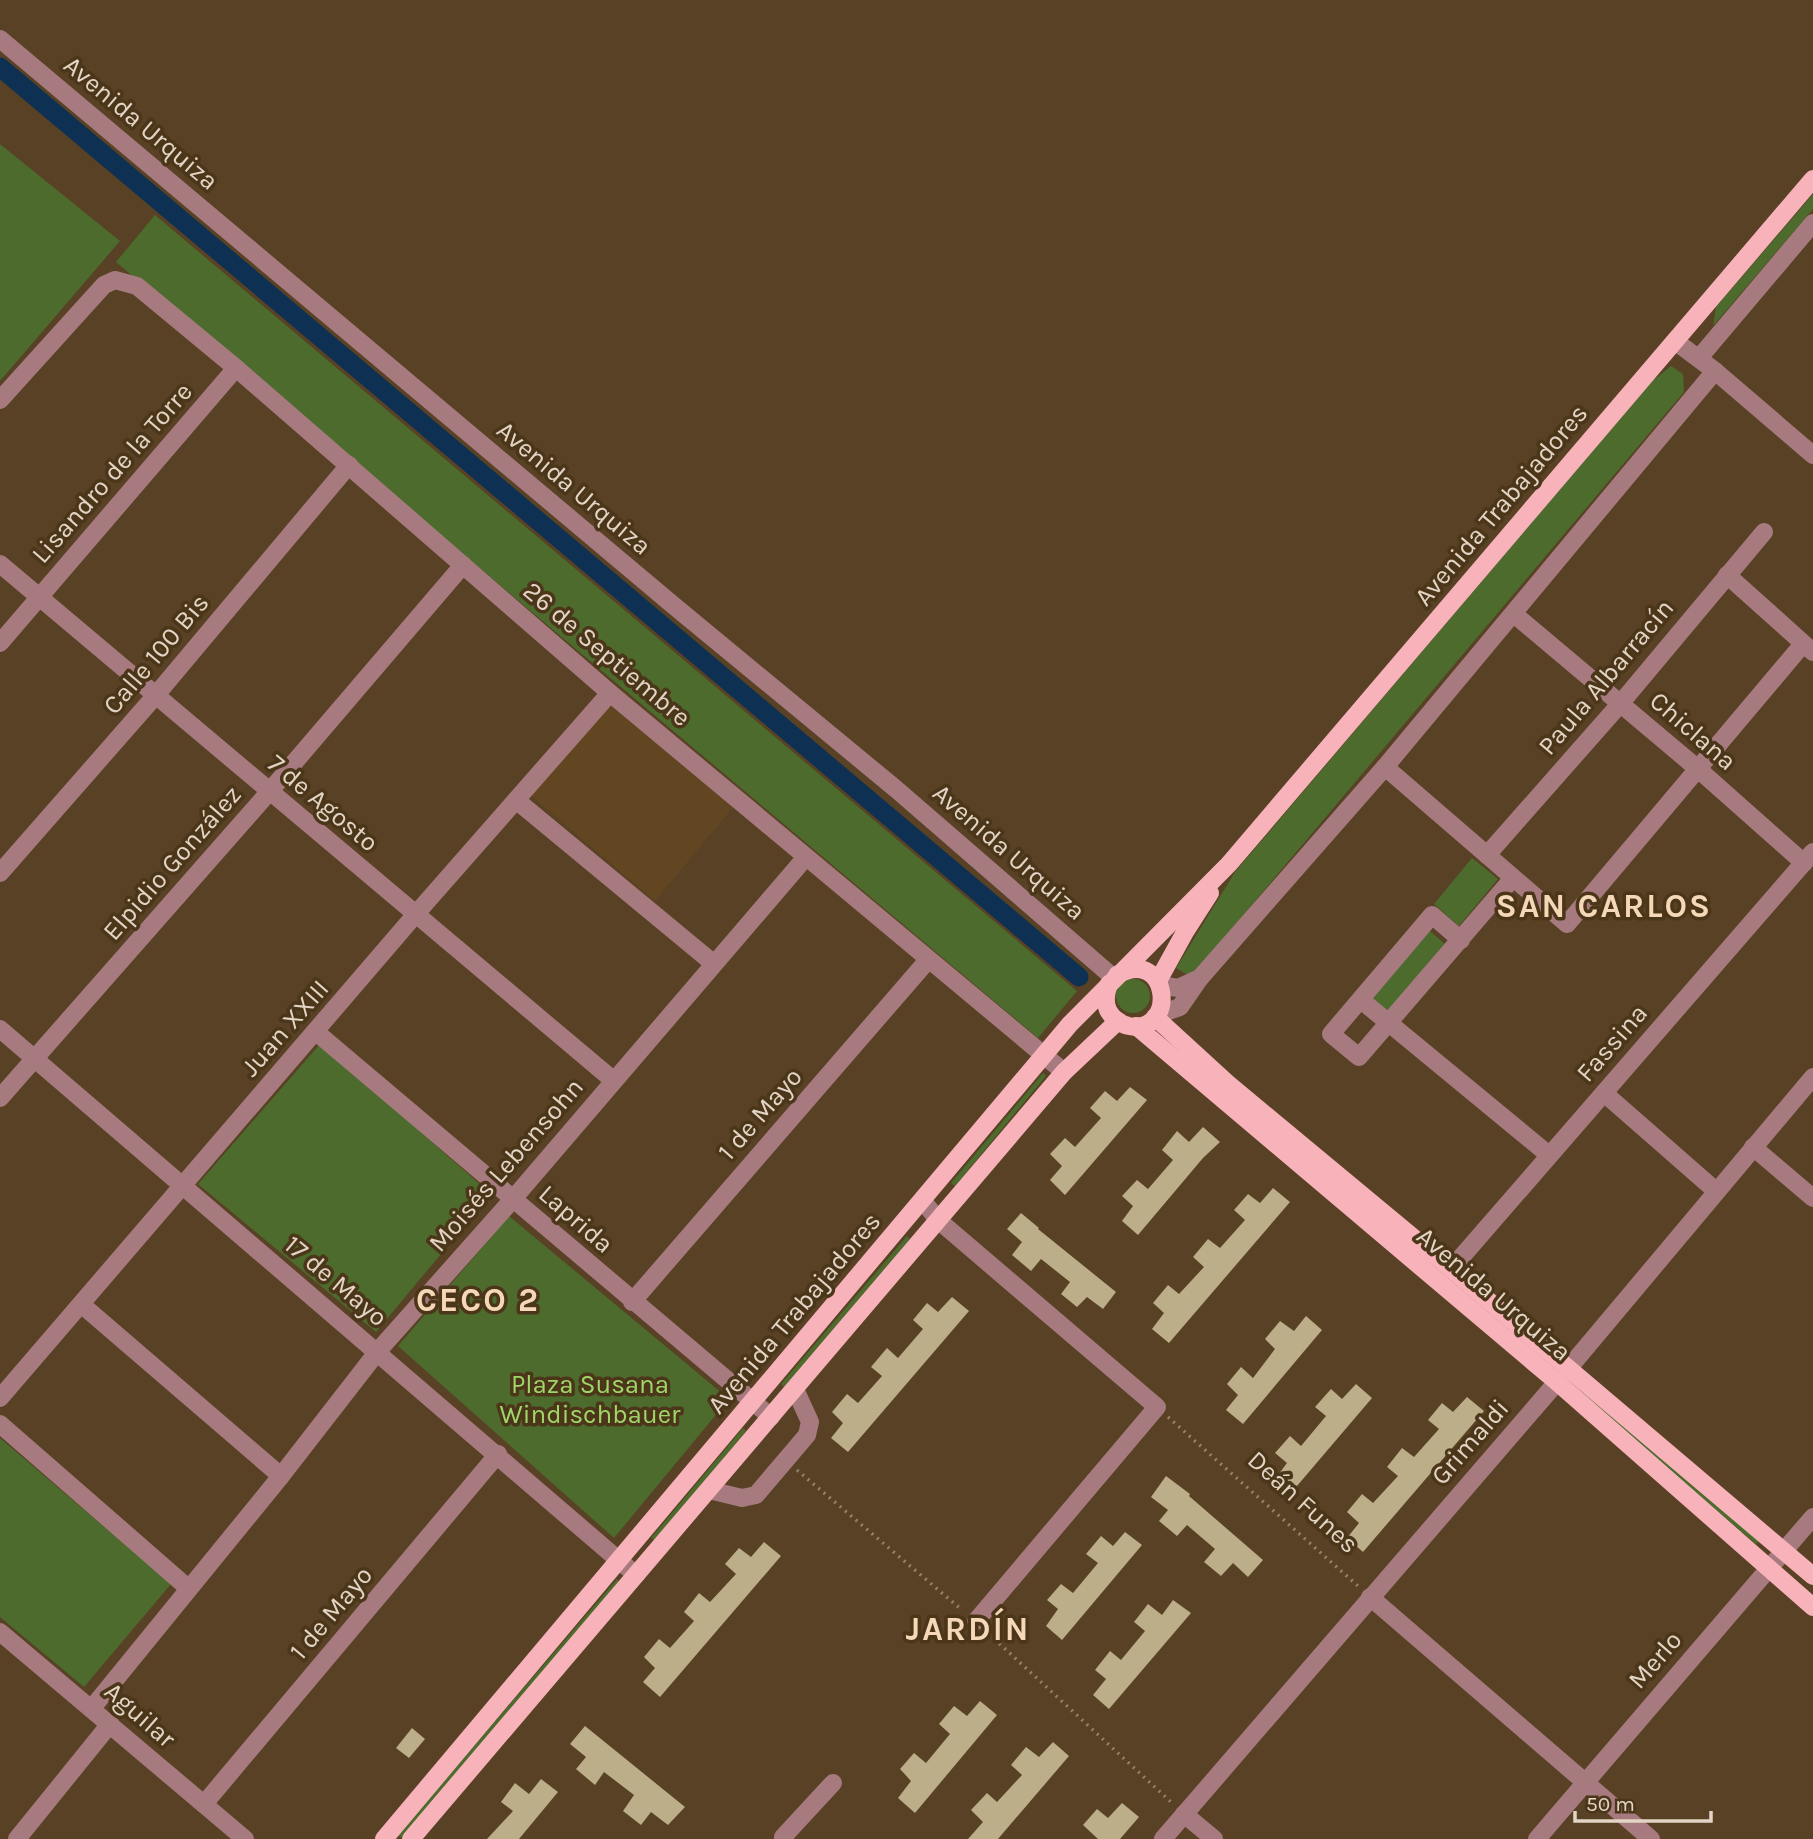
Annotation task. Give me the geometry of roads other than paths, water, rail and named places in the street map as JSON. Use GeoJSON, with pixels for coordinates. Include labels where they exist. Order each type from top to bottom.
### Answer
{"type":"FeatureCollection","features":[{"type":"Feature","properties":{"kind":"main road","name":"Avenida Trabajadores"},"geometry":{"type":"LineString","coordinates":[[384,1839],[1070,1024],[1229,864],[1813,179]]}},
{"type":"Feature","properties":{"kind":"main road","name":"Avenida Trabajadores"},"geometry":{"type":"LineString","coordinates":[[1159,983],[1185,932],[1229,864]]}},
{"type":"Feature","properties":{"kind":"main road"},"geometry":{"type":"LineString","coordinates":[[1134,969],[1143,970],[1159,983],[1163,1000],[1156,1016],[1144,1025],[1126,1025],[1118,1021],[1107,1008],[1106,999],[1113,979],[1134,969]]}},
{"type":"Feature","properties":{"kind":"main road","name":"Avenida Urquiza"},"geometry":{"type":"LineString","coordinates":[[1156,1016],[1227,1083],[1451,1269],[1769,1569],[1813,1606]]}},
{"type":"Feature","properties":{"kind":"main road","name":"Avenida Trabajadores"},"geometry":{"type":"LineString","coordinates":[[411,1839],[1064,1072],[1118,1021]]}},
{"type":"Feature","properties":{"kind":"main road","name":"Avenida Urquiza"},"geometry":{"type":"LineString","coordinates":[[1136,1026],[1813,1576]]}},
{"type":"Feature","properties":{"kind":"street","name":"Avenida Urquiza"},"geometry":{"type":"LineString","coordinates":[[0,39],[896,789],[1113,979]]}},
{"type":"Feature","properties":{"kind":"street"},"geometry":{"type":"LineString","coordinates":[[1699,358],[1813,223]]}},
{"type":"Feature","properties":{"kind":"street","name":"26 de Septiembre"},"geometry":{"type":"LineString","coordinates":[[0,400],[104,285],[115,280],[137,286],[236,368],[610,693],[1064,1072]]}},
{"type":"Feature","properties":{"kind":"street"},"geometry":{"type":"LineString","coordinates":[[1675,341],[1715,371],[1813,456]]}},
{"type":"Feature","properties":{"kind":"street","name":"Lisandro de la Torre"},"geometry":{"type":"LineString","coordinates":[[0,643],[236,368]]}},
{"type":"Feature","properties":{"kind":"street"},"geometry":{"type":"LineString","coordinates":[[1156,1016],[1180,1007],[1200,978],[1385,767],[1715,371]]}},
{"type":"Feature","properties":{"kind":"street","name":"Calle 100 Bis"},"geometry":{"type":"LineString","coordinates":[[0,873],[156,695],[349,466]]}},
{"type":"Feature","properties":{"kind":"street","name":"Paula Albarracín"},"geometry":{"type":"LineString","coordinates":[[1487,855],[1620,704],[1764,532]]}},
{"type":"Feature","properties":{"kind":"street","name":"7 de Agosto"},"geometry":{"type":"LineString","coordinates":[[0,564],[613,1080]]}},
{"type":"Feature","properties":{"kind":"street","name":"Elpidio González"},"geometry":{"type":"LineString","coordinates":[[0,1098],[269,792],[463,565]]}},
{"type":"Feature","properties":{"kind":"street"},"geometry":{"type":"LineString","coordinates":[[1385,767],[1567,924],[1698,769],[1808,648],[1727,575]]}},
{"type":"Feature","properties":{"kind":"street","name":"Chiclana"},"geometry":{"type":"LineString","coordinates":[[1514,614],[1698,769],[1808,857]]}},
{"type":"Feature","properties":{"kind":"street","name":"Juan XXIII"},"geometry":{"type":"LineString","coordinates":[[0,1398],[415,915],[610,693]]}},
{"type":"Feature","properties":{"kind":"street"},"geometry":{"type":"LineString","coordinates":[[516,800],[713,963]]}},
{"type":"Feature","properties":{"kind":"street","name":"Moisés Lebensohn"},"geometry":{"type":"LineString","coordinates":[[92,1708],[281,1476],[378,1351],[513,1199],[806,856]]}},
{"type":"Feature","properties":{"kind":"street","name":"Fassina"},"geometry":{"type":"LineString","coordinates":[[1451,1269],[1808,857]]}},
{"type":"Feature","properties":{"kind":"street"},"geometry":{"type":"LineString","coordinates":[[1461,940],[1432,915],[1331,1034],[1359,1057],[1461,940],[1513,878]]}},
{"type":"Feature","properties":{"kind":"street","name":"1 de Mayo"},"geometry":{"type":"LineString","coordinates":[[632,1302],[928,960]]}},
{"type":"Feature","properties":{"kind":"street"},"geometry":{"type":"LineString","coordinates":[[1159,983],[1178,988],[1200,978]]}},
{"type":"Feature","properties":{"kind":"street"},"geometry":{"type":"LineString","coordinates":[[1361,999],[1549,1155]]}},
{"type":"Feature","properties":{"kind":"street","name":"17 de Mayo"},"geometry":{"type":"LineString","coordinates":[[0,1029],[636,1575]]}},
{"type":"Feature","properties":{"kind":"street","name":"Laprida"},"geometry":{"type":"LineString","coordinates":[[316,1032],[771,1417]]}},
{"type":"Feature","properties":{"kind":"street","name":"Grimaldi"},"geometry":{"type":"LineString","coordinates":[[1163,1839],[1813,1077]]}},
{"type":"Feature","properties":{"kind":"street"},"geometry":{"type":"LineString","coordinates":[[1604,1093],[1716,1191]]}},
{"type":"Feature","properties":{"kind":"street"},"geometry":{"type":"LineString","coordinates":[[1753,1147],[1813,1198]]}},
{"type":"Feature","properties":{"kind":"street"},"geometry":{"type":"LineString","coordinates":[[923,1201],[938,1220],[1157,1407],[976,1621]]}},
{"type":"Feature","properties":{"kind":"street"},"geometry":{"type":"LineString","coordinates":[[81,1304],[281,1476]]}},
{"type":"Feature","properties":{"kind":"street"},"geometry":{"type":"LineString","coordinates":[[709,1490],[742,1498],[756,1495],[807,1435],[810,1422],[795,1389]]}},
{"type":"Feature","properties":{"kind":"street"},"geometry":{"type":"LineString","coordinates":[[0,1424],[188,1588]]}},
{"type":"Feature","properties":{"kind":"street","name":"1 de Mayo"},"geometry":{"type":"LineString","coordinates":[[204,1804],[498,1454]]}},
{"type":"Feature","properties":{"kind":"street","name":"Merlo"},"geometry":{"type":"LineString","coordinates":[[1537,1839],[1813,1517]]}},
{"type":"Feature","properties":{"kind":"street"},"geometry":{"type":"LineString","coordinates":[[1370,1597],[1651,1839]]}},
{"type":"Feature","properties":{"kind":"street","name":"Aguilar"},"geometry":{"type":"LineString","coordinates":[[0,1632],[245,1839]]}},
{"type":"Feature","properties":{"kind":"street"},"geometry":{"type":"LineString","coordinates":[[17,1839],[110,1724]]}},
{"type":"Feature","properties":{"kind":"street"},"geometry":{"type":"LineString","coordinates":[[785,1839],[783,1837],[832,1783]]}},
{"type":"Feature","properties":{"kind":"street"},"geometry":{"type":"LineString","coordinates":[[1184,1814],[1214,1839]]}},
{"type":"Feature","properties":{"kind":"waterway"},"geometry":{"type":"LineString","coordinates":[[0,67],[1079,977]]}},
{"type":"Feature","properties":{"kind":"district","name":"SAN CARLOS"},"geometry":{"type":"Point","coordinates":[1604,906]}},
{"type":"Feature","properties":{"kind":"district","name":"CECO 2"},"geometry":{"type":"Point","coordinates":[478,1300]}},
{"type":"Feature","properties":{"kind":"district","name":"JARDÍN"},"geometry":{"type":"Point","coordinates":[968,1629]}},
{"type":"Feature","properties":{"kind":"park label","name":"Plaza Susana Windischbauer"},"geometry":{"type":"Point","coordinates":[590,1399]}}]}
